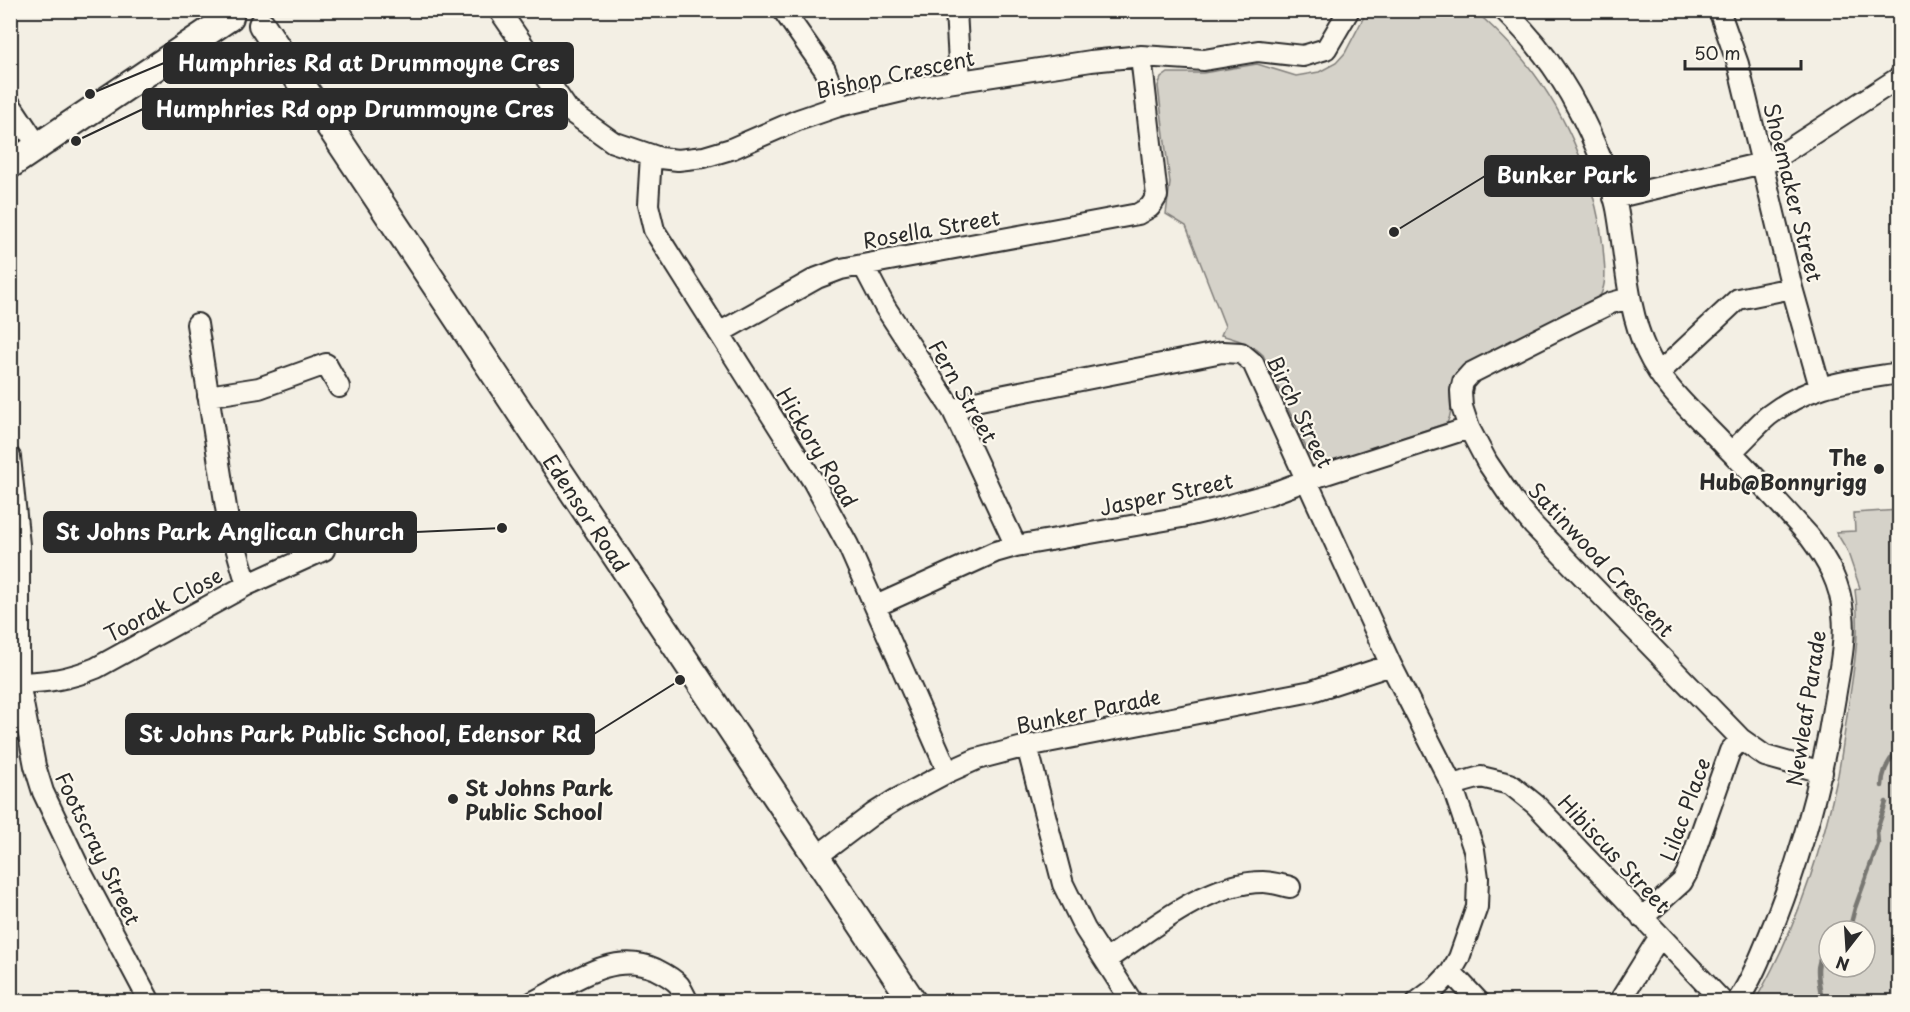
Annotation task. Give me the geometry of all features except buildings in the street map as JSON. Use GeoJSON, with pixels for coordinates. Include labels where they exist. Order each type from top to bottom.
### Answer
{"type":"FeatureCollection","features":[{"type":"Feature","properties":{"kind":"main road","name":"Edensor Road"},"geometry":{"type":"LineString","coordinates":[[229,14],[237,23],[245,27],[253,27],[268,18],[913,1002]]}},
{"type":"Feature","properties":{"kind":"main road"},"geometry":{"type":"LineString","coordinates":[[10,165],[229,14]]}},
{"type":"Feature","properties":{"kind":"street","name":"Bishop Crescent"},"geometry":{"type":"LineString","coordinates":[[499,10],[568,110],[613,142],[660,158],[678,159],[704,157],[731,149],[798,120],[839,106],[915,88],[1141,56],[1204,60],[1258,51],[1303,56],[1326,49],[1349,10]]}},
{"type":"Feature","properties":{"kind":"street"},"geometry":{"type":"LineString","coordinates":[[783,10],[825,70],[839,106]]}},
{"type":"Feature","properties":{"kind":"street"},"geometry":{"type":"LineString","coordinates":[[956,10],[960,81]]}},
{"type":"Feature","properties":{"kind":"street","name":"Shoemaker Street"},"geometry":{"type":"LineString","coordinates":[[1719,10],[1738,64],[1792,288],[1820,387]]}},
{"type":"Feature","properties":{"kind":"street","name":"Newleaf Parade"},"geometry":{"type":"LineString","coordinates":[[1506,11],[1545,55],[1576,101],[1606,173],[1614,198],[1630,298],[1639,333],[1648,354],[1659,373],[1682,401],[1809,536],[1823,554],[1836,581],[1844,616],[1842,637],[1833,712],[1812,816],[1782,903],[1750,981],[1737,1002]]}},
{"type":"Feature","properties":{"kind":"street","name":"Rosella Street"},"geometry":{"type":"LineString","coordinates":[[719,333],[817,278],[841,269],[1138,214],[1150,207],[1157,196],[1141,56]]}},
{"type":"Feature","properties":{"kind":"street"},"geometry":{"type":"LineString","coordinates":[[1614,198],[1771,161],[1899,76]]}},
{"type":"Feature","properties":{"kind":"street"},"geometry":{"type":"LineString","coordinates":[[10,104],[38,146]]}},
{"type":"Feature","properties":{"kind":"street","name":"Hickory Road"},"geometry":{"type":"LineString","coordinates":[[651,155],[648,205],[654,230],[813,481],[848,545],[948,772]]}},
{"type":"Feature","properties":{"kind":"street","name":"Fern Street"},"geometry":{"type":"LineString","coordinates":[[863,265],[885,307],[953,411],[1016,546]]}},
{"type":"Feature","properties":{"kind":"street"},"geometry":{"type":"LineString","coordinates":[[1659,373],[1738,299],[1792,288]]}},
{"type":"Feature","properties":{"kind":"street","name":"Satinwood Crescent"},"geometry":{"type":"LineString","coordinates":[[1630,298],[1611,303],[1570,322],[1471,373],[1463,382],[1461,391],[1462,407],[1469,428],[1500,481],[1534,526],[1741,739],[1765,756],[1822,772]]}},
{"type":"Feature","properties":{"kind":"street"},"geometry":{"type":"LineString","coordinates":[[197,324],[228,520],[247,585]]}},
{"type":"Feature","properties":{"kind":"street","name":"Birch Street"},"geometry":{"type":"LineString","coordinates":[[953,411],[975,401],[1222,352],[1241,353],[1253,363],[1391,665],[1452,785],[1474,850],[1478,878],[1477,907],[1459,958],[1451,972]]}},
{"type":"Feature","properties":{"kind":"street"},"geometry":{"type":"LineString","coordinates":[[208,396],[258,388],[326,364],[339,387]]}},
{"type":"Feature","properties":{"kind":"street"},"geometry":{"type":"LineString","coordinates":[[1731,452],[1767,417],[1792,400],[1820,387],[1899,373]]}},
{"type":"Feature","properties":{"kind":"street","name":"Jasper Street"},"geometry":{"type":"LineString","coordinates":[[876,606],[995,552],[1016,546],[1189,516],[1270,494],[1469,428]]}},
{"type":"Feature","properties":{"kind":"street","name":"Footscray Street"},"geometry":{"type":"LineString","coordinates":[[10,457],[19,545],[15,624],[19,683],[35,766],[43,792],[81,872],[150,1002]]}},
{"type":"Feature","properties":{"kind":"street","name":"Toorak Close"},"geometry":{"type":"LineString","coordinates":[[19,683],[65,679],[96,668],[247,585],[324,550]]}},
{"type":"Feature","properties":{"kind":"street","name":"Bunker Parade"},"geometry":{"type":"LineString","coordinates":[[816,857],[873,814],[948,772],[977,759],[1027,746],[1312,691],[1391,665]]}},
{"type":"Feature","properties":{"kind":"street","name":"Lilac Place"},"geometry":{"type":"LineString","coordinates":[[1642,918],[1682,882],[1730,751],[1741,739]]}},
{"type":"Feature","properties":{"kind":"street"},"geometry":{"type":"LineString","coordinates":[[1027,746],[1063,884],[1085,929],[1132,1002]]}},
{"type":"Feature","properties":{"kind":"street","name":"Hibiscus Street"},"geometry":{"type":"LineString","coordinates":[[1452,785],[1481,777],[1510,784],[1536,805],[1723,1002]]}},
{"type":"Feature","properties":{"kind":"street"},"geometry":{"type":"LineString","coordinates":[[1106,960],[1166,919],[1228,887],[1263,882],[1290,887]]}},
{"type":"Feature","properties":{"kind":"street"},"geometry":{"type":"LineString","coordinates":[[1619,1002],[1660,936]]}},
{"type":"Feature","properties":{"kind":"street"},"geometry":{"type":"LineString","coordinates":[[533,1002],[598,968],[621,962],[645,965],[663,972],[678,984],[688,1002]]}},
{"type":"Feature","properties":{"kind":"street"},"geometry":{"type":"LineString","coordinates":[[1417,1002],[1437,987],[1451,972],[1479,1002]]}},
{"type":"Feature","properties":{"kind":"shaded area"},"geometry":{"type":"Polygon","coordinates":[[[1367,11],[1475,11],[1514,49],[1547,92],[1574,142],[1599,221],[1605,278],[1600,296],[1459,370],[1451,385],[1451,409],[1447,423],[1326,463],[1310,456],[1263,355],[1239,340],[1221,335],[1225,326],[1186,226],[1166,214],[1170,183],[1158,86],[1161,78],[1168,73],[1203,73],[1257,64],[1296,76],[1319,72],[1336,63],[1345,53],[1367,11]]]}},
{"type":"Feature","properties":{"kind":"shaded area"},"geometry":{"type":"Polygon","coordinates":[[[1899,510],[1899,1001],[1755,1001],[1782,948],[1805,892],[1838,775],[1856,649],[1855,590],[1860,588],[1847,550],[1836,532],[1855,531],[1854,513],[1899,510]]]}},
{"type":"Feature","properties":{"kind":"waterway"},"geometry":{"type":"LineString","coordinates":[[1882,786],[1887,766],[1900,748]]}},
{"type":"Feature","properties":{"kind":"waterway"},"geometry":{"type":"LineString","coordinates":[[1852,919],[1878,844],[1877,830],[1886,802]]}},
{"type":"Feature","properties":{"kind":"waterway"},"geometry":{"type":"LineString","coordinates":[[1819,979],[1822,1002]]}},
{"type":"Feature","properties":{"kind":"place","name":"Humphries Rd at Drummoyne Cres"},"geometry":{"type":"Point","coordinates":[90,94]}},
{"type":"Feature","properties":{"kind":"place","name":"Humphries Rd opp Drummoyne Cres"},"geometry":{"type":"Point","coordinates":[76,141]}},
{"type":"Feature","properties":{"kind":"place","name":"Bunker Park"},"geometry":{"type":"Point","coordinates":[1394,232]}},
{"type":"Feature","properties":{"kind":"place","name":"The Hub@Bonnyrigg"},"geometry":{"type":"Point","coordinates":[1879,469]}},
{"type":"Feature","properties":{"kind":"place","name":"St Johns Park Anglican Church"},"geometry":{"type":"Point","coordinates":[502,528]}},
{"type":"Feature","properties":{"kind":"place","name":"St Johns Park Public School, Edensor Rd"},"geometry":{"type":"Point","coordinates":[680,680]}},
{"type":"Feature","properties":{"kind":"place","name":"St Johns Park Public School"},"geometry":{"type":"Point","coordinates":[453,799]}}]}
